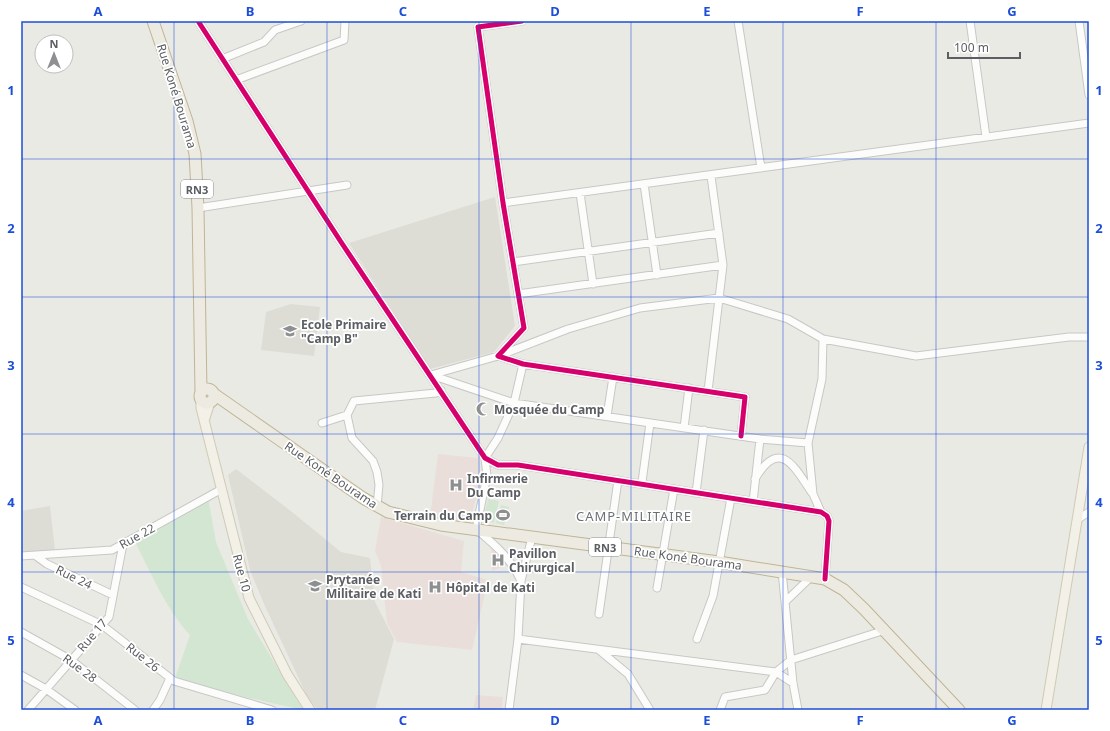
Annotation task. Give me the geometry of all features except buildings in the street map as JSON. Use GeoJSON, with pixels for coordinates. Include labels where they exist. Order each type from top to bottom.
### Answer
{"type":"FeatureCollection","features":[{"type":"Feature","properties":{"kind":"highway","name":"Rue Koné Bourama"},"geometry":{"type":"LineString","coordinates":[[153,21],[192,140],[197,168],[200,364],[207,396],[229,406],[377,506],[388,512],[418,521],[719,562],[825,579],[844,590],[885,630],[959,710]]}},
{"type":"Feature","properties":{"kind":"main road","name":"Rue 10"},"geometry":{"type":"LineString","coordinates":[[207,396],[205,424],[220,490],[248,598],[287,674],[310,710]]}},
{"type":"Feature","properties":{"kind":"main road"},"geometry":{"type":"LineString","coordinates":[[1046,710],[1089,447]]}},
{"type":"Feature","properties":{"kind":"street"},"geometry":{"type":"LineString","coordinates":[[198,21],[485,458],[492,464],[505,466],[518,465],[821,512],[827,516],[829,521],[825,579]]}},
{"type":"Feature","properties":{"kind":"street"},"geometry":{"type":"LineString","coordinates":[[236,80],[344,40],[345,21]]}},
{"type":"Feature","properties":{"kind":"street"},"geometry":{"type":"LineString","coordinates":[[498,356],[524,328],[503,203],[478,27],[522,21]]}},
{"type":"Feature","properties":{"kind":"street"},"geometry":{"type":"LineString","coordinates":[[738,21],[761,168]]}},
{"type":"Feature","properties":{"kind":"street"},"geometry":{"type":"LineString","coordinates":[[970,21],[986,137]]}},
{"type":"Feature","properties":{"kind":"street"},"geometry":{"type":"LineString","coordinates":[[1079,21],[1089,94]]}},
{"type":"Feature","properties":{"kind":"street"},"geometry":{"type":"LineString","coordinates":[[222,58],[264,42],[275,30],[297,22]]}},
{"type":"Feature","properties":{"kind":"street"},"geometry":{"type":"LineString","coordinates":[[503,203],[711,176],[1089,123]]}},
{"type":"Feature","properties":{"kind":"street"},"geometry":{"type":"LineString","coordinates":[[708,391],[723,265],[711,176]]}},
{"type":"Feature","properties":{"kind":"street"},"geometry":{"type":"LineString","coordinates":[[644,184],[657,275]]}},
{"type":"Feature","properties":{"kind":"street"},"geometry":{"type":"LineString","coordinates":[[198,208],[347,185]]}},
{"type":"Feature","properties":{"kind":"street"},"geometry":{"type":"LineString","coordinates":[[580,193],[593,284]]}},
{"type":"Feature","properties":{"kind":"street"},"geometry":{"type":"LineString","coordinates":[[513,262],[719,233]]}},
{"type":"Feature","properties":{"kind":"street"},"geometry":{"type":"LineString","coordinates":[[518,294],[723,265]]}},
{"type":"Feature","properties":{"kind":"street"},"geometry":{"type":"LineString","coordinates":[[431,375],[498,356],[568,328],[640,308],[720,298],[788,319],[823,339],[916,356],[1069,336],[1089,337]]}},
{"type":"Feature","properties":{"kind":"street"},"geometry":{"type":"LineString","coordinates":[[812,494],[808,443],[822,378],[823,339]]}},
{"type":"Feature","properties":{"kind":"street"},"geometry":{"type":"LineString","coordinates":[[498,356],[523,364],[745,396],[742,436]]}},
{"type":"Feature","properties":{"kind":"street"},"geometry":{"type":"LineString","coordinates":[[521,581],[516,570],[496,546],[476,529],[487,476],[485,458],[498,438],[514,403],[523,364]]}},
{"type":"Feature","properties":{"kind":"street"},"geometry":{"type":"LineString","coordinates":[[431,375],[514,403],[760,439],[808,443]]}},
{"type":"Feature","properties":{"kind":"street"},"geometry":{"type":"LineString","coordinates":[[607,416],[613,377]]}},
{"type":"Feature","properties":{"kind":"street"},"geometry":{"type":"LineString","coordinates":[[684,428],[689,388]]}},
{"type":"Feature","properties":{"kind":"street"},"geometry":{"type":"LineString","coordinates":[[377,506],[379,485],[377,472],[373,461],[352,438],[347,415],[354,401],[436,393],[441,390]]}},
{"type":"Feature","properties":{"kind":"street"},"geometry":{"type":"LineString","coordinates":[[322,423],[347,415]]}},
{"type":"Feature","properties":{"kind":"street"},"geometry":{"type":"LineString","coordinates":[[642,482],[650,423]]}},
{"type":"Feature","properties":{"kind":"street"},"geometry":{"type":"LineString","coordinates":[[696,493],[704,430]]}},
{"type":"Feature","properties":{"kind":"street"},"geometry":{"type":"LineString","coordinates":[[753,502],[760,439]]}},
{"type":"Feature","properties":{"kind":"street"},"geometry":{"type":"LineString","coordinates":[[755,479],[762,467],[774,459],[781,458],[790,462],[812,494],[821,512]]}},
{"type":"Feature","properties":{"kind":"street"},"geometry":{"type":"LineString","coordinates":[[487,476],[505,466]]}},
{"type":"Feature","properties":{"kind":"street"},"geometry":{"type":"LineString","coordinates":[[599,614],[618,480]]}},
{"type":"Feature","properties":{"kind":"street"},"geometry":{"type":"LineString","coordinates":[[657,588],[674,489]]}},
{"type":"Feature","properties":{"kind":"street","name":"Rue 22"},"geometry":{"type":"LineString","coordinates":[[21,556],[112,550],[220,490]]}},
{"type":"Feature","properties":{"kind":"street"},"geometry":{"type":"LineString","coordinates":[[697,638],[713,596],[731,498]]}},
{"type":"Feature","properties":{"kind":"street"},"geometry":{"type":"LineString","coordinates":[[1078,519],[1089,512]]}},
{"type":"Feature","properties":{"kind":"street"},"geometry":{"type":"LineString","coordinates":[[508,710],[518,639],[521,581],[532,537]]}},
{"type":"Feature","properties":{"kind":"street","name":"Rue 17"},"geometry":{"type":"LineString","coordinates":[[28,710],[108,617],[123,544]]}},
{"type":"Feature","properties":{"kind":"street","name":"Rue 24"},"geometry":{"type":"LineString","coordinates":[[36,556],[47,564],[113,595]]}},
{"type":"Feature","properties":{"kind":"street"},"geometry":{"type":"LineString","coordinates":[[516,570],[524,567]]}},
{"type":"Feature","properties":{"kind":"street"},"geometry":{"type":"LineString","coordinates":[[782,572],[793,683],[798,710]]}},
{"type":"Feature","properties":{"kind":"street"},"geometry":{"type":"LineString","coordinates":[[786,601],[812,576]]}},
{"type":"Feature","properties":{"kind":"street","name":"Rue 26"},"geometry":{"type":"LineString","coordinates":[[21,587],[102,625],[174,681],[242,706],[272,710]]}},
{"type":"Feature","properties":{"kind":"street"},"geometry":{"type":"LineString","coordinates":[[720,710],[725,697],[765,690],[776,672],[791,660],[885,630]]}},
{"type":"Feature","properties":{"kind":"street","name":"Rue 28"},"geometry":{"type":"LineString","coordinates":[[21,632],[71,660],[136,710]]}},
{"type":"Feature","properties":{"kind":"street"},"geometry":{"type":"LineString","coordinates":[[518,639],[776,672],[793,683]]}},
{"type":"Feature","properties":{"kind":"street"},"geometry":{"type":"LineString","coordinates":[[599,650],[628,674],[650,710]]}},
{"type":"Feature","properties":{"kind":"street"},"geometry":{"type":"LineString","coordinates":[[21,675],[75,710]]}},
{"type":"Feature","properties":{"kind":"street"},"geometry":{"type":"LineString","coordinates":[[153,710],[160,700],[170,678]]}},
{"type":"Feature","properties":{"kind":"shaded area"},"geometry":{"type":"Polygon","coordinates":[[[495,197],[515,326],[494,352],[430,369],[349,243],[495,197]]]}},
{"type":"Feature","properties":{"kind":"shaded area","name":"Ecole Primaire \"Camp B\""},"geometry":{"type":"Polygon","coordinates":[[[291,304],[320,307],[314,356],[261,350],[266,312],[291,304]]]}},
{"type":"Feature","properties":{"kind":"shaded area","name":"Infirmerie Du Camp"},"geometry":{"type":"Polygon","coordinates":[[[438,454],[478,458],[478,491],[470,521],[468,523],[430,517],[438,454]]]}},
{"type":"Feature","properties":{"kind":"shaded area","name":"Prytanée Militaire de Kati"},"geometry":{"type":"Polygon","coordinates":[[[236,469],[341,552],[370,558],[375,602],[394,639],[375,710],[318,710],[307,696],[264,604],[250,570],[228,475],[236,469]]]}},
{"type":"Feature","properties":{"kind":"shaded area"},"geometry":{"type":"Polygon","coordinates":[[[50,506],[55,550],[21,553],[21,511],[50,506]]]}},
{"type":"Feature","properties":{"kind":"shaded area","name":"Hôpital de Kati"},"geometry":{"type":"Polygon","coordinates":[[[381,517],[464,541],[461,572],[488,580],[472,650],[397,642],[387,623],[381,566],[375,551],[381,517]]]}},
{"type":"Feature","properties":{"kind":"shaded area","name":"Pavillon Chirurgical"},"geometry":{"type":"Polygon","coordinates":[[[491,548],[505,561],[507,565],[492,571],[491,548]]]}},
{"type":"Feature","properties":{"kind":"shaded area"},"geometry":{"type":"Polygon","coordinates":[[[476,695],[503,697],[502,710],[473,710],[476,695]]]}},
{"type":"Feature","properties":{"kind":"green space"},"geometry":{"type":"Polygon","coordinates":[[[208,497],[216,542],[248,619],[303,710],[205,688],[175,678],[190,635],[181,625],[167,603],[136,544],[208,497]]]}},
{"type":"Feature","properties":{"kind":"green space"},"geometry":{"type":"Polygon","coordinates":[[[488,499],[499,501],[494,523],[483,520],[488,499]]]}},
{"type":"Feature","properties":{"kind":"green space","name":"Terrain du Camp"},"geometry":{"type":"Polygon","coordinates":[[[501,505],[509,507],[504,525],[496,523],[501,505]]]}},
{"type":"Feature","properties":{"kind":"cycle path"},"geometry":{"type":"LineString","coordinates":[[198,21],[341,242],[485,458],[498,465],[518,465],[821,512],[827,516],[829,521],[825,579]]}},
{"type":"Feature","properties":{"kind":"cycle path"},"geometry":{"type":"LineString","coordinates":[[522,21],[478,27],[503,203],[524,328],[498,356],[523,364],[745,397],[741,436]]}},
{"type":"Feature","properties":{"kind":"place","name":"Ecole Primaire \"Camp B\""},"geometry":{"type":"Point","coordinates":[290,331]}},
{"type":"Feature","properties":{"kind":"place","name":"Mosquée du Camp"},"geometry":{"type":"Point","coordinates":[483,409]}},
{"type":"Feature","properties":{"kind":"place","name":"Infirmerie Du Camp"},"geometry":{"type":"Point","coordinates":[456,485]}},
{"type":"Feature","properties":{"kind":"place","name":"Terrain du Camp"},"geometry":{"type":"Point","coordinates":[503,515]}},
{"type":"Feature","properties":{"kind":"place","name":"Pavillon Chirurgical"},"geometry":{"type":"Point","coordinates":[498,560]}},
{"type":"Feature","properties":{"kind":"place","name":"Prytanée Militaire de Kati"},"geometry":{"type":"Point","coordinates":[315,586]}},
{"type":"Feature","properties":{"kind":"place","name":"Hôpital de Kati"},"geometry":{"type":"Point","coordinates":[435,587]}},
{"type":"Feature","properties":{"kind":"district","name":"CAMP-MILITAIRE"},"geometry":{"type":"Point","coordinates":[634,516]}}]}
